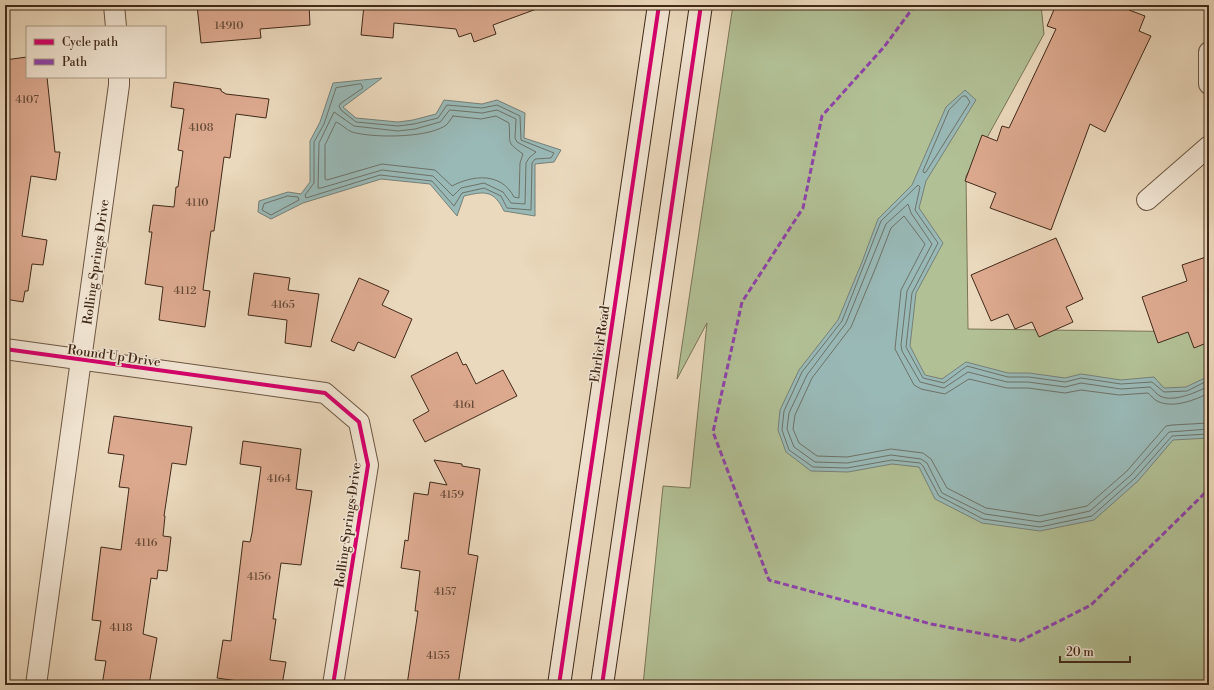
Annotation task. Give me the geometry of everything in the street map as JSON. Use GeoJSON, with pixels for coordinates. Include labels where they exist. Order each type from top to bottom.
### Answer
{"type":"FeatureCollection","features":[{"type":"Feature","properties":{"kind":"main road","name":"Ehrlich Road"},"geometry":{"type":"LineString","coordinates":[[558,685],[659,5]]}},
{"type":"Feature","properties":{"kind":"main road"},"geometry":{"type":"LineString","coordinates":[[602,685],[701,5]]}},
{"type":"Feature","properties":{"kind":"street"},"geometry":{"type":"LineString","coordinates":[[114,5],[116,26]]}},
{"type":"Feature","properties":{"kind":"street"},"geometry":{"type":"LineString","coordinates":[[1209,52],[1209,84]]}},
{"type":"Feature","properties":{"kind":"street","name":"Rolling Springs Drive"},"geometry":{"type":"LineString","coordinates":[[36,685],[82,360],[119,78]]}},
{"type":"Feature","properties":{"kind":"street"},"geometry":{"type":"LineString","coordinates":[[1147,200],[1209,146]]}},
{"type":"Feature","properties":{"kind":"street","name":"Round Up Drive"},"geometry":{"type":"LineString","coordinates":[[5,350],[220,379]]}},
{"type":"Feature","properties":{"kind":"street","name":"Rolling Springs Drive"},"geometry":{"type":"LineString","coordinates":[[220,379],[325,393],[359,422],[368,465],[333,685]]}},
{"type":"Feature","properties":{"kind":"green space"},"geometry":{"type":"Polygon","coordinates":[[[733,5],[1041,5],[1044,34],[966,176],[968,329],[1209,332],[1209,685],[643,685],[663,486],[690,488],[707,323],[677,379],[733,5]]]}},
{"type":"Feature","properties":{"kind":"water"},"geometry":{"type":"Polygon","coordinates":[[[382,78],[343,107],[356,118],[398,122],[436,114],[444,100],[482,104],[497,100],[525,113],[524,138],[561,150],[554,162],[535,164],[535,216],[504,211],[496,199],[492,196],[478,193],[464,196],[457,216],[430,184],[381,179],[303,203],[271,219],[258,212],[259,201],[288,192],[301,194],[310,182],[310,141],[320,122],[333,83],[382,78]]]}},
{"type":"Feature","properties":{"kind":"water"},"geometry":{"type":"Polygon","coordinates":[[[965,90],[976,100],[926,181],[919,208],[943,243],[916,293],[910,346],[925,375],[942,379],[966,362],[1008,373],[1029,373],[1065,378],[1081,374],[1121,380],[1154,377],[1164,388],[1186,387],[1209,376],[1209,438],[1173,440],[1138,481],[1094,520],[1040,531],[982,523],[935,499],[919,467],[892,464],[848,472],[811,471],[786,452],[778,430],[780,410],[799,370],[838,320],[878,219],[912,185],[946,107],[965,90]]]}},
{"type":"Feature","properties":{"kind":"building"},"geometry":{"type":"Polygon","coordinates":[[[197,5],[309,5],[310,25],[260,29],[261,38],[201,43],[197,5]]]}},
{"type":"Feature","properties":{"kind":"building"},"geometry":{"type":"Polygon","coordinates":[[[364,5],[542,5],[542,7],[493,25],[496,34],[474,42],[471,33],[459,37],[456,29],[394,23],[393,38],[361,35],[364,5]]]}},
{"type":"Feature","properties":{"kind":"building"},"geometry":{"type":"Polygon","coordinates":[[[1056,5],[1131,5],[1129,10],[1145,16],[1139,31],[1151,36],[1105,132],[1090,124],[1051,230],[990,208],[996,193],[965,181],[982,135],[997,141],[1002,126],[1009,128],[1056,29],[1047,26],[1056,5]]]}},
{"type":"Feature","properties":{"kind":"building"},"geometry":{"type":"Polygon","coordinates":[[[26,57],[26,78],[47,78],[55,152],[60,152],[56,180],[31,176],[22,236],[47,240],[43,265],[32,264],[28,291],[25,291],[23,302],[5,299],[5,60],[26,57]]]}},
{"type":"Feature","properties":{"kind":"building"},"geometry":{"type":"Polygon","coordinates":[[[174,82],[221,89],[221,91],[226,94],[269,99],[266,118],[236,114],[230,158],[224,157],[214,231],[211,231],[203,290],[210,291],[205,327],[159,320],[163,287],[145,284],[152,232],[149,232],[153,205],[174,207],[176,187],[178,187],[183,151],[178,150],[184,109],[171,107],[174,82]]]}},
{"type":"Feature","properties":{"kind":"building"},"geometry":{"type":"Polygon","coordinates":[[[1056,238],[1083,299],[1066,307],[1073,322],[1039,337],[1032,322],[1015,329],[1008,314],[991,321],[971,275],[1056,238]]]}},
{"type":"Feature","properties":{"kind":"building"},"geometry":{"type":"Polygon","coordinates":[[[1209,256],[1209,342],[1194,348],[1188,332],[1158,343],[1142,297],[1187,281],[1182,265],[1209,256]]]}},
{"type":"Feature","properties":{"kind":"building"},"geometry":{"type":"Polygon","coordinates":[[[254,273],[290,278],[288,290],[319,294],[311,347],[285,343],[287,320],[248,315],[254,273]]]}},
{"type":"Feature","properties":{"kind":"building"},"geometry":{"type":"Polygon","coordinates":[[[359,278],[389,291],[382,305],[412,319],[395,358],[358,342],[354,351],[331,341],[359,278]]]}},
{"type":"Feature","properties":{"kind":"building"},"geometry":{"type":"Polygon","coordinates":[[[457,352],[463,365],[466,364],[476,384],[503,370],[517,396],[425,442],[413,420],[429,411],[411,376],[457,352]]]}},
{"type":"Feature","properties":{"kind":"building"},"geometry":{"type":"Polygon","coordinates":[[[114,416],[192,427],[186,465],[172,463],[164,516],[163,536],[171,537],[167,571],[158,570],[157,579],[151,578],[143,634],[157,638],[149,685],[102,685],[106,661],[95,660],[101,621],[92,620],[101,547],[121,550],[129,488],[119,487],[124,455],[108,453],[114,416]]]}},
{"type":"Feature","properties":{"kind":"building"},"geometry":{"type":"Polygon","coordinates":[[[243,441],[301,449],[296,489],[312,491],[301,565],[281,563],[273,619],[276,619],[270,660],[286,662],[282,685],[266,685],[217,678],[223,640],[231,641],[243,541],[250,542],[261,467],[240,464],[243,441]]]}},
{"type":"Feature","properties":{"kind":"building"},"geometry":{"type":"Polygon","coordinates":[[[434,460],[462,464],[462,466],[480,469],[468,554],[478,556],[458,685],[407,685],[418,611],[415,611],[420,571],[401,568],[405,540],[408,541],[414,493],[428,495],[430,482],[447,485],[434,460]]]}},
{"type":"Feature","properties":{"kind":"marked path"},"geometry":{"type":"LineString","coordinates":[[915,5],[884,47],[822,116],[803,208],[742,302],[713,432],[769,580],[931,624],[1020,641],[1091,605],[1209,489]]}},
{"type":"Feature","properties":{"kind":"cycle path"},"geometry":{"type":"LineString","coordinates":[[559,685],[659,5]]}},
{"type":"Feature","properties":{"kind":"cycle path"},"geometry":{"type":"LineString","coordinates":[[602,685],[701,5]]}},
{"type":"Feature","properties":{"kind":"cycle path"},"geometry":{"type":"LineString","coordinates":[[5,349],[325,393],[359,422],[368,465],[333,685]]}}]}
